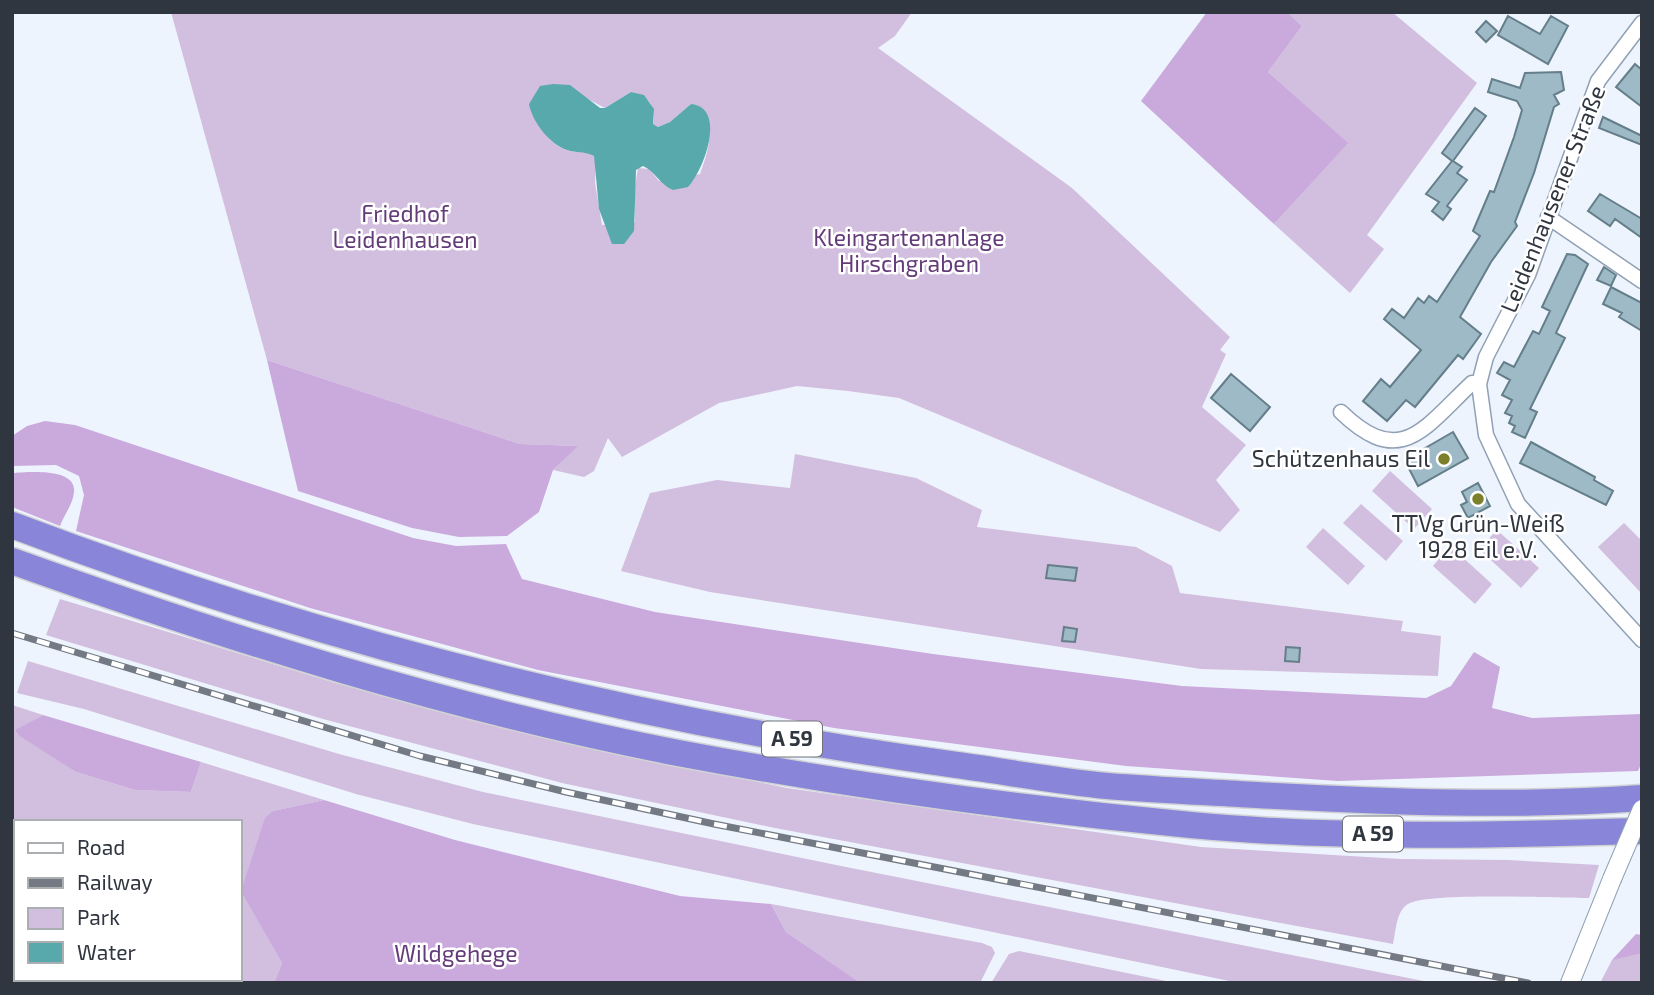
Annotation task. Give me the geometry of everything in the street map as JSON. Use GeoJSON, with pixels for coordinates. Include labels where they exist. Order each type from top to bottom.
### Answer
{"type":"FeatureCollection","features":[{"type":"Feature","properties":{"kind":"highway","name":"A 59"},"geometry":{"type":"LineString","coordinates":[[12,525],[136,571],[498,679],[680,720],[887,756],[1105,786],[1349,800],[1599,801],[1642,798]]}},
{"type":"Feature","properties":{"kind":"highway","name":"A 59"},"geometry":{"type":"LineString","coordinates":[[12,561],[115,598],[305,657],[489,709],[675,752],[888,790],[1192,825],[1361,834],[1642,831]]}},
{"type":"Feature","properties":{"kind":"highway","name":"A 59"},"geometry":{"type":"LineString","coordinates":[[1555,833],[1642,843]]}},
{"type":"Feature","properties":{"kind":"street","name":"Leidenhausener Straße"},"geometry":{"type":"LineString","coordinates":[[1642,23],[1598,81],[1528,275],[1486,357],[1479,384],[1486,435],[1518,504],[1642,640]]}},
{"type":"Feature","properties":{"kind":"street"},"geometry":{"type":"LineString","coordinates":[[1548,217],[1642,281]]}},
{"type":"Feature","properties":{"kind":"street"},"geometry":{"type":"LineString","coordinates":[[1341,412],[1367,434],[1379,440],[1395,442],[1425,428],[1472,383],[1479,384]]}},
{"type":"Feature","properties":{"kind":"street"},"geometry":{"type":"LineString","coordinates":[[1570,983],[1642,809]]}},
{"type":"Feature","properties":{"kind":"green space"},"geometry":{"type":"Polygon","coordinates":[[[171,12],[912,12],[895,36],[878,48],[1072,188],[1230,337],[1220,350],[1226,354],[1202,407],[1246,445],[1216,480],[1240,510],[1220,532],[899,398],[797,386],[719,403],[622,457],[608,438],[594,471],[584,477],[553,470],[577,446],[520,444],[267,360],[171,12]],[[631,92],[605,108],[586,98],[534,100],[529,104],[545,132],[556,144],[596,158],[595,183],[602,225],[635,222],[634,192],[638,168],[649,169],[659,181],[700,174],[706,158],[709,125],[703,109],[691,104],[670,122],[658,127],[653,124],[650,102],[631,92]]]}},
{"type":"Feature","properties":{"kind":"green space"},"geometry":{"type":"Polygon","coordinates":[[[1207,12],[1287,12],[1302,26],[1268,72],[1348,143],[1274,224],[1141,101],[1207,12]]]}},
{"type":"Feature","properties":{"kind":"green space"},"geometry":{"type":"Polygon","coordinates":[[[1287,12],[1392,12],[1477,83],[1367,235],[1384,249],[1350,293],[1274,224],[1347,143],[1268,72],[1302,26],[1287,12]]]}},
{"type":"Feature","properties":{"kind":"green space"},"geometry":{"type":"Polygon","coordinates":[[[267,360],[520,444],[578,446],[553,470],[539,512],[507,536],[459,537],[412,528],[298,491],[267,360]]]}},
{"type":"Feature","properties":{"kind":"green space"},"geometry":{"type":"Polygon","coordinates":[[[45,421],[75,425],[413,538],[456,546],[506,544],[522,579],[655,612],[933,654],[1182,686],[1426,698],[1451,686],[1474,652],[1500,667],[1492,708],[1532,718],[1642,714],[1642,762],[1638,771],[1338,781],[1126,766],[834,728],[538,670],[310,608],[76,531],[84,495],[79,476],[56,465],[12,466],[12,436],[27,426],[45,421]]]}},
{"type":"Feature","properties":{"kind":"green space"},"geometry":{"type":"Polygon","coordinates":[[[795,454],[916,478],[982,510],[977,527],[1136,547],[1172,566],[1180,593],[1403,621],[1401,631],[1441,636],[1438,676],[1201,669],[710,592],[621,571],[650,493],[717,480],[790,488],[795,454]]]}},
{"type":"Feature","properties":{"kind":"green space"},"geometry":{"type":"Polygon","coordinates":[[[1390,471],[1432,509],[1414,529],[1372,491],[1390,471]]]}},
{"type":"Feature","properties":{"kind":"green space"},"geometry":{"type":"Polygon","coordinates":[[[12,473],[50,473],[68,478],[73,484],[74,492],[60,526],[12,507],[12,473]]]}},
{"type":"Feature","properties":{"kind":"green space"},"geometry":{"type":"Polygon","coordinates":[[[1361,504],[1403,541],[1386,561],[1343,523],[1361,504]]]}},
{"type":"Feature","properties":{"kind":"green space"},"geometry":{"type":"Polygon","coordinates":[[[1624,523],[1642,541],[1642,594],[1598,547],[1624,523]]]}},
{"type":"Feature","properties":{"kind":"green space"},"geometry":{"type":"Polygon","coordinates":[[[1323,528],[1365,566],[1348,585],[1306,547],[1323,528]]]}},
{"type":"Feature","properties":{"kind":"green space"},"geometry":{"type":"Polygon","coordinates":[[[1497,530],[1539,568],[1521,588],[1479,549],[1497,530]]]}},
{"type":"Feature","properties":{"kind":"green space"},"geometry":{"type":"Polygon","coordinates":[[[1450,546],[1492,584],[1475,604],[1433,566],[1450,546]]]}},
{"type":"Feature","properties":{"kind":"green space"},"geometry":{"type":"Polygon","coordinates":[[[60,599],[332,682],[518,731],[787,788],[1201,847],[1401,859],[1508,860],[1599,865],[1589,898],[1465,897],[1420,900],[1408,904],[1399,916],[1393,944],[775,828],[562,783],[323,719],[46,635],[60,599]]]}},
{"type":"Feature","properties":{"kind":"green space"},"geometry":{"type":"Polygon","coordinates":[[[28,661],[339,754],[483,792],[1434,983],[1239,983],[473,824],[356,794],[84,709],[17,693],[28,661]]]}},
{"type":"Feature","properties":{"kind":"green space"},"geometry":{"type":"Polygon","coordinates":[[[12,705],[43,715],[16,730],[76,772],[135,790],[191,792],[201,762],[324,800],[273,811],[242,891],[242,820],[14,820],[12,941],[12,705]]]}},
{"type":"Feature","properties":{"kind":"green space"},"geometry":{"type":"Polygon","coordinates":[[[43,715],[201,762],[191,792],[135,790],[76,772],[20,736],[15,730],[43,715]]]}},
{"type":"Feature","properties":{"kind":"green space","name":"Wildgehege"},"geometry":{"type":"Polygon","coordinates":[[[324,800],[455,840],[680,896],[771,904],[786,932],[861,983],[274,983],[282,963],[242,893],[265,818],[273,811],[324,800]]]}},
{"type":"Feature","properties":{"kind":"green space"},"geometry":{"type":"Polygon","coordinates":[[[242,891],[282,963],[274,983],[165,981],[242,981],[242,891]]]}},
{"type":"Feature","properties":{"kind":"green space"},"geometry":{"type":"Polygon","coordinates":[[[771,904],[982,943],[992,947],[995,953],[980,983],[861,983],[786,932],[771,904]]]}},
{"type":"Feature","properties":{"kind":"green space"},"geometry":{"type":"Polygon","coordinates":[[[1636,934],[1642,935],[1642,953],[1612,960],[1636,934]]]}},
{"type":"Feature","properties":{"kind":"green space"},"geometry":{"type":"Polygon","coordinates":[[[12,938],[14,981],[170,983],[12,983],[12,938]]]}},
{"type":"Feature","properties":{"kind":"green space"},"geometry":{"type":"Polygon","coordinates":[[[1019,951],[1176,983],[991,983],[1009,954],[1019,951]]]}},
{"type":"Feature","properties":{"kind":"green space"},"geometry":{"type":"Polygon","coordinates":[[[1642,953],[1642,983],[1600,983],[1612,960],[1642,953]]]}},
{"type":"Feature","properties":{"kind":"water"},"geometry":{"type":"Polygon","coordinates":[[[570,85],[600,108],[605,108],[631,92],[644,95],[654,109],[653,124],[658,127],[670,122],[691,104],[702,108],[708,117],[709,141],[705,155],[688,187],[673,190],[647,168],[643,166],[636,170],[634,231],[624,244],[612,244],[599,209],[594,156],[560,147],[542,131],[534,118],[529,104],[540,86],[570,85]]]}},
{"type":"Feature","properties":{"kind":"building"},"geometry":{"type":"Polygon","coordinates":[[[1508,16],[1540,34],[1551,16],[1568,26],[1548,64],[1498,35],[1508,16]]]}},
{"type":"Feature","properties":{"kind":"building"},"geometry":{"type":"Polygon","coordinates":[[[1486,21],[1497,31],[1486,42],[1476,32],[1486,21]]]}},
{"type":"Feature","properties":{"kind":"building"},"geometry":{"type":"Polygon","coordinates":[[[1635,64],[1642,70],[1642,107],[1616,87],[1635,64]]]}},
{"type":"Feature","properties":{"kind":"building"},"geometry":{"type":"Polygon","coordinates":[[[1561,72],[1564,90],[1554,95],[1559,104],[1554,107],[1534,173],[1515,222],[1517,226],[1491,262],[1460,317],[1481,334],[1463,359],[1458,355],[1415,407],[1406,400],[1387,421],[1363,401],[1381,379],[1390,387],[1421,350],[1384,319],[1392,309],[1404,318],[1418,298],[1424,303],[1429,296],[1437,302],[1480,236],[1473,231],[1490,191],[1494,192],[1514,137],[1522,110],[1517,101],[1488,92],[1492,79],[1520,88],[1525,73],[1561,72]]]}},
{"type":"Feature","properties":{"kind":"building"},"geometry":{"type":"Polygon","coordinates":[[[1475,108],[1486,116],[1453,161],[1462,167],[1457,173],[1467,180],[1447,206],[1451,209],[1443,220],[1432,211],[1439,202],[1426,194],[1452,161],[1442,153],[1475,108]]]}},
{"type":"Feature","properties":{"kind":"building"},"geometry":{"type":"Polygon","coordinates":[[[1603,117],[1642,136],[1642,145],[1599,128],[1603,117]]]}},
{"type":"Feature","properties":{"kind":"building"},"geometry":{"type":"Polygon","coordinates":[[[1600,194],[1642,219],[1642,238],[1615,219],[1610,226],[1588,211],[1600,194]]]}},
{"type":"Feature","properties":{"kind":"building"},"geometry":{"type":"Polygon","coordinates":[[[1567,254],[1575,255],[1588,264],[1556,333],[1565,338],[1530,409],[1537,412],[1525,438],[1512,432],[1515,426],[1509,423],[1512,416],[1505,413],[1512,400],[1502,395],[1510,380],[1497,373],[1504,362],[1514,367],[1533,331],[1539,334],[1550,311],[1542,307],[1567,254]]]}},
{"type":"Feature","properties":{"kind":"building"},"geometry":{"type":"Polygon","coordinates":[[[1604,267],[1616,275],[1611,286],[1597,280],[1604,267]]]}},
{"type":"Feature","properties":{"kind":"building"},"geometry":{"type":"Polygon","coordinates":[[[1611,287],[1642,303],[1642,331],[1619,317],[1622,313],[1603,304],[1611,287]]]}},
{"type":"Feature","properties":{"kind":"building"},"geometry":{"type":"Polygon","coordinates":[[[1231,374],[1270,407],[1250,431],[1211,398],[1231,374]]]}},
{"type":"Feature","properties":{"kind":"building","name":"Schützenhaus Eil"},"geometry":{"type":"Polygon","coordinates":[[[1453,432],[1468,458],[1418,486],[1406,463],[1422,454],[1420,451],[1453,432]]]}},
{"type":"Feature","properties":{"kind":"building"},"geometry":{"type":"Polygon","coordinates":[[[1531,442],[1595,477],[1594,480],[1613,491],[1606,505],[1520,463],[1531,442]]]}},
{"type":"Feature","properties":{"kind":"building","name":"TTVg Grün-Weiß 1928 Eil e.V."},"geometry":{"type":"Polygon","coordinates":[[[1478,483],[1490,506],[1468,518],[1461,505],[1467,502],[1462,492],[1478,483]]]}},
{"type":"Feature","properties":{"kind":"building"},"geometry":{"type":"Polygon","coordinates":[[[1048,565],[1077,568],[1075,581],[1046,578],[1048,565]]]}},
{"type":"Feature","properties":{"kind":"building"},"geometry":{"type":"Polygon","coordinates":[[[1064,627],[1077,629],[1075,642],[1062,641],[1064,627]]]}},
{"type":"Feature","properties":{"kind":"building"},"geometry":{"type":"Polygon","coordinates":[[[1286,647],[1300,648],[1299,662],[1285,661],[1286,647]]]}},
{"type":"Feature","properties":{"kind":"railway"},"geometry":{"type":"LineString","coordinates":[[12,633],[420,756],[566,792],[714,824],[1528,983]]}},
{"type":"Feature","properties":{"kind":"place","name":"Schützenhaus Eil"},"geometry":{"type":"Point","coordinates":[1444,459]}},
{"type":"Feature","properties":{"kind":"place","name":"TTVg Grün-Weiß 1928 Eil e.V."},"geometry":{"type":"Point","coordinates":[1478,499]}},
{"type":"Feature","properties":{"kind":"park label","name":"Friedhof Leidenhausen"},"geometry":{"type":"Point","coordinates":[405,227]}},
{"type":"Feature","properties":{"kind":"park label","name":"Kleingartenanlage Hirschgraben"},"geometry":{"type":"Point","coordinates":[909,251]}}]}
